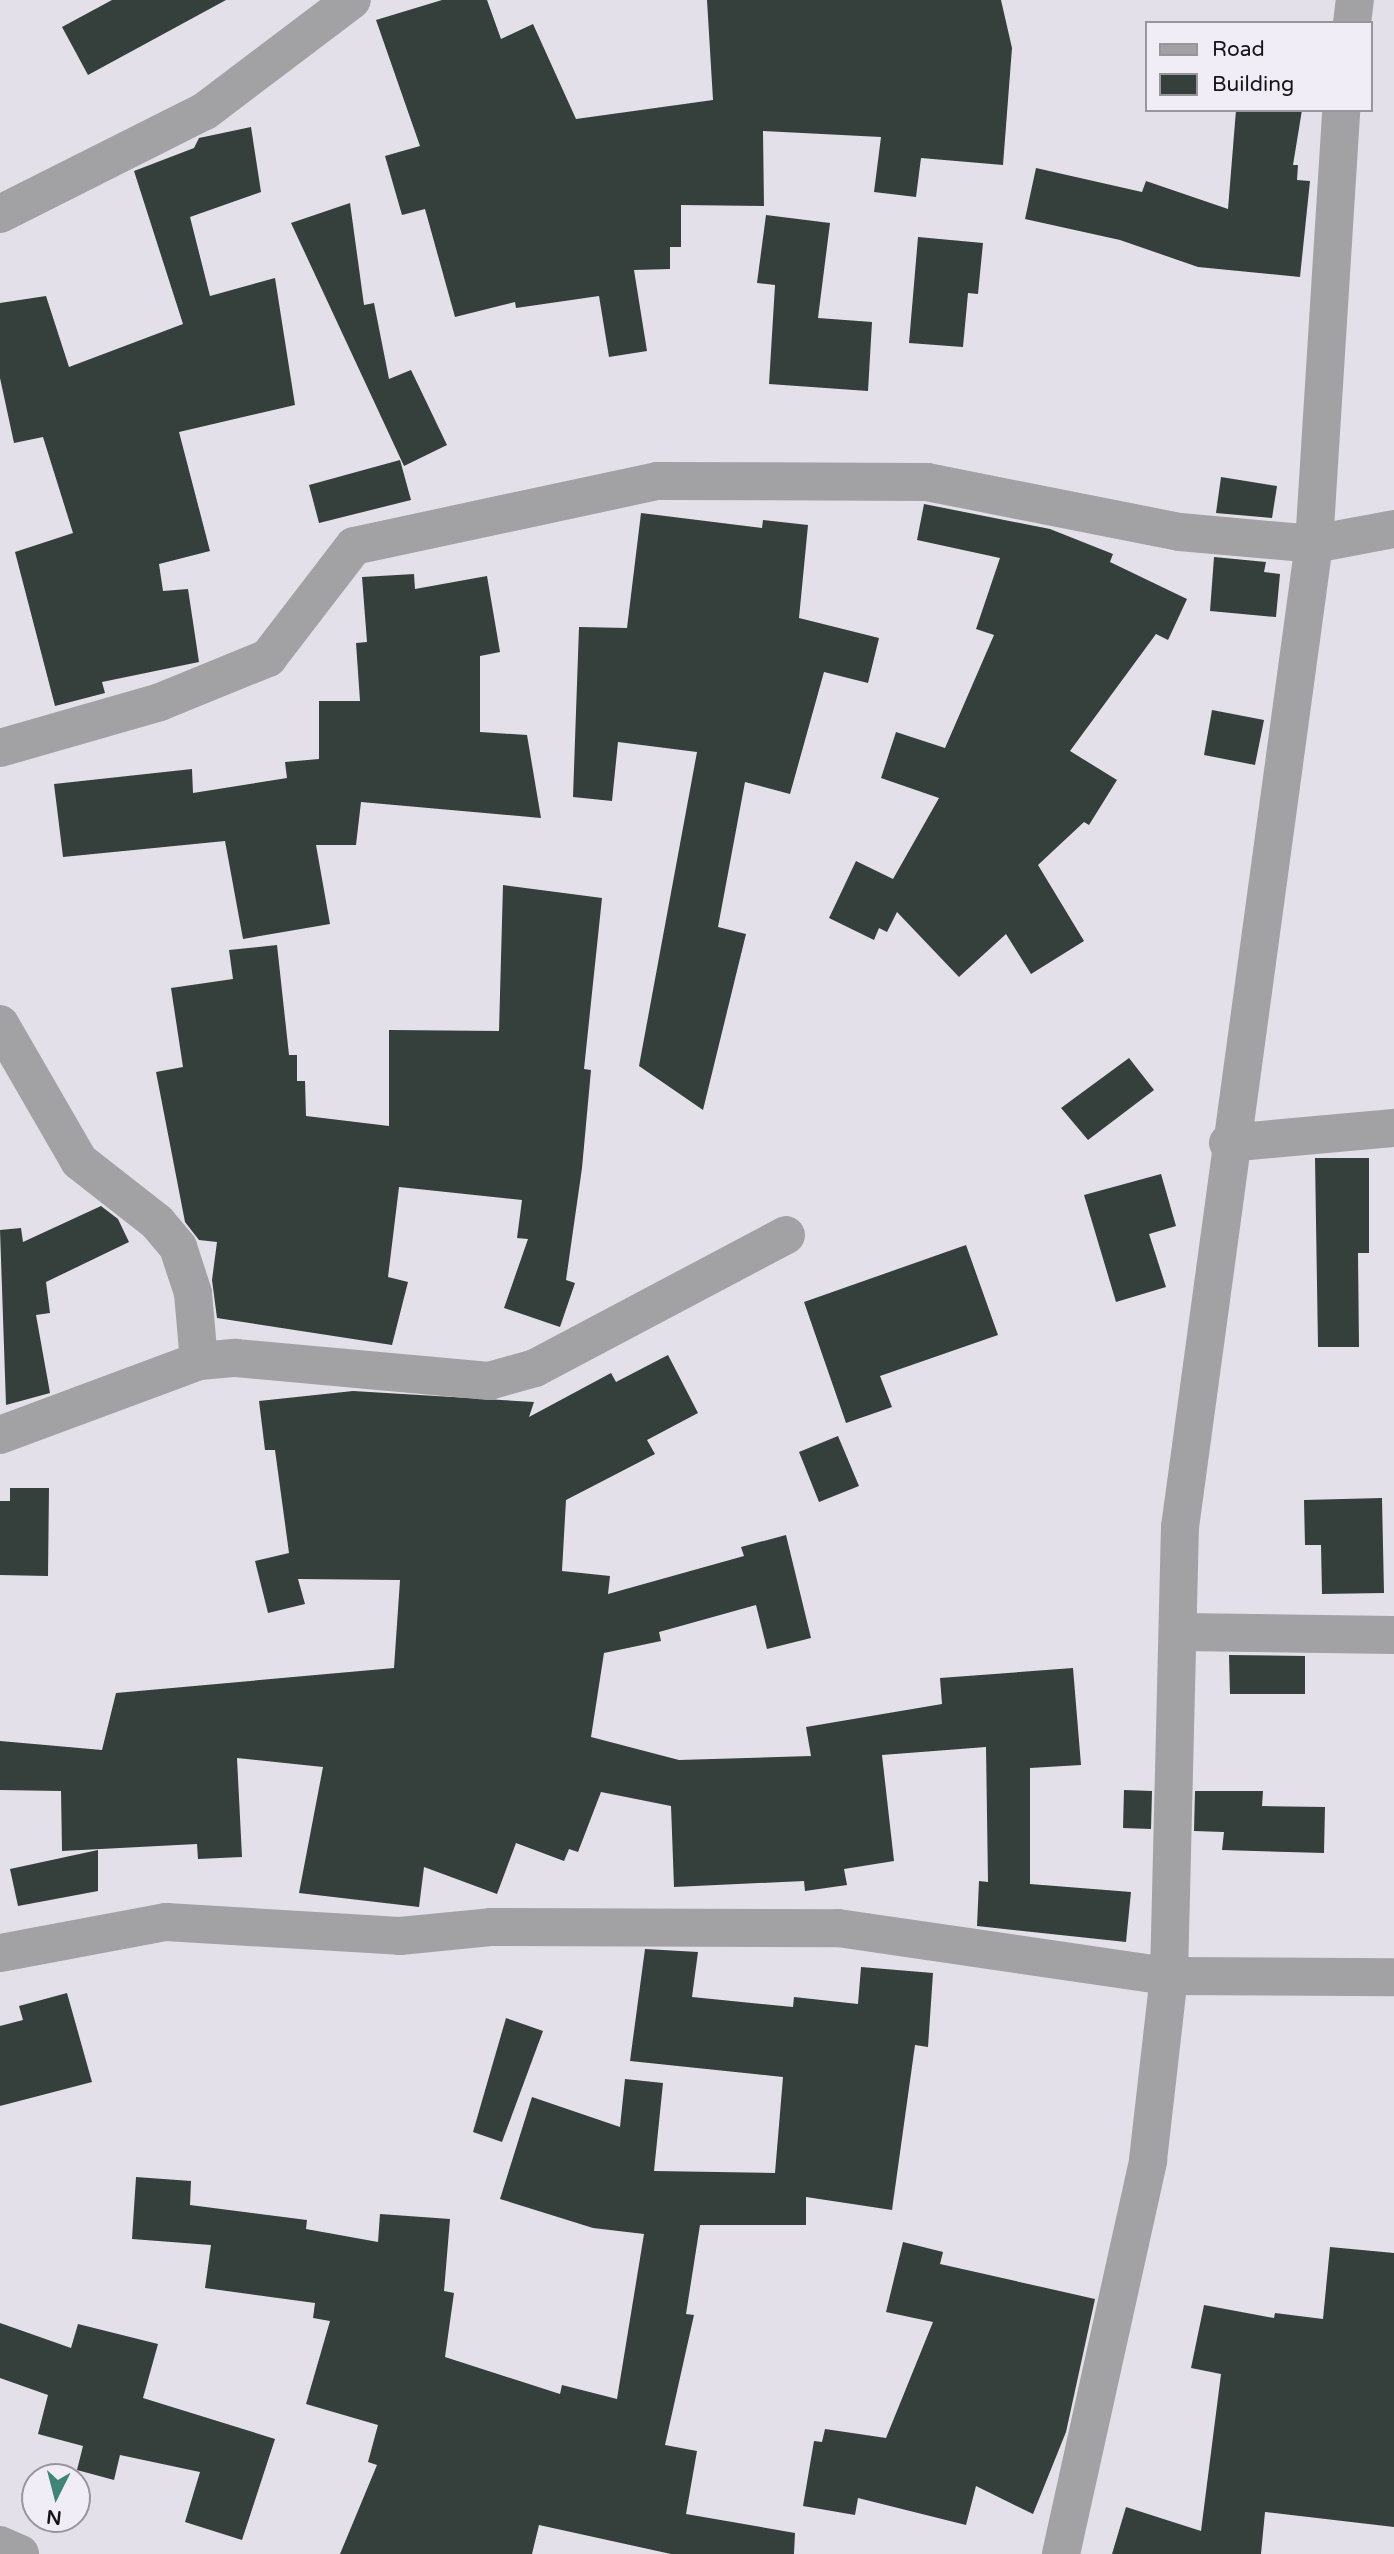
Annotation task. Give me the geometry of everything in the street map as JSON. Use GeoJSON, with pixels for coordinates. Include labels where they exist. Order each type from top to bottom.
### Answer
{"type":"FeatureCollection","features":[{"type":"Feature","properties":{"kind":"street"},"geometry":{"type":"LineString","coordinates":[[0,214],[205,111],[352,0]]}},
{"type":"Feature","properties":{"kind":"street"},"geometry":{"type":"LineString","coordinates":[[1352,21],[1355,0]]}},
{"type":"Feature","properties":{"kind":"street"},"geometry":{"type":"LineString","coordinates":[[1061,2554],[1148,2160],[1169,1976],[1181,1632],[1180,1527],[1228,1143],[1314,544],[1341,112]]}},
{"type":"Feature","properties":{"kind":"street"},"geometry":{"type":"LineString","coordinates":[[0,748],[160,702],[268,658],[354,546],[657,481],[927,482],[1180,532],[1314,544],[1394,529]]}},
{"type":"Feature","properties":{"kind":"street"},"geometry":{"type":"LineString","coordinates":[[0,1024],[79,1161],[157,1222],[178,1247],[193,1293],[199,1361]]}},
{"type":"Feature","properties":{"kind":"street"},"geometry":{"type":"LineString","coordinates":[[1228,1143],[1394,1128]]}},
{"type":"Feature","properties":{"kind":"street"},"geometry":{"type":"LineString","coordinates":[[0,1435],[199,1361],[236,1358],[489,1381],[535,1368],[786,1235]]}},
{"type":"Feature","properties":{"kind":"street"},"geometry":{"type":"LineString","coordinates":[[1181,1632],[1394,1635]]}},
{"type":"Feature","properties":{"kind":"street"},"geometry":{"type":"LineString","coordinates":[[0,1953],[166,1922],[400,1936],[491,1927],[838,1928],[1169,1976],[1394,1977]]}},
{"type":"Feature","properties":{"kind":"street"},"geometry":{"type":"LineString","coordinates":[[0,2545],[20,2554]]}},
{"type":"Feature","properties":{"kind":"building"},"geometry":{"type":"Polygon","coordinates":[[[112,0],[226,0],[88,75],[62,27],[112,0]]]}},
{"type":"Feature","properties":{"kind":"building"},"geometry":{"type":"Polygon","coordinates":[[[442,0],[487,0],[501,39],[533,24],[576,119],[713,100],[707,0],[1001,0],[1012,48],[1003,165],[921,158],[916,197],[874,192],[881,137],[763,131],[764,206],[681,205],[681,247],[670,247],[670,269],[634,270],[647,351],[609,357],[599,296],[516,308],[515,302],[455,317],[425,209],[402,215],[385,156],[420,146],[376,20],[442,0]]]}},
{"type":"Feature","properties":{"kind":"building"},"geometry":{"type":"Polygon","coordinates":[[[1236,112],[1302,112],[1293,165],[1298,165],[1297,180],[1310,181],[1300,277],[1198,267],[1120,240],[1025,219],[1036,168],[1142,192],[1146,181],[1228,209],[1236,112]]]}},
{"type":"Feature","properties":{"kind":"building"},"geometry":{"type":"Polygon","coordinates":[[[251,127],[261,192],[190,217],[210,296],[275,278],[295,405],[179,432],[210,551],[159,564],[163,591],[188,589],[199,662],[102,682],[105,693],[55,706],[15,552],[73,533],[43,437],[14,443],[0,378],[0,303],[46,296],[69,367],[183,324],[134,171],[194,148],[199,138],[251,127]]]}},
{"type":"Feature","properties":{"kind":"building"},"geometry":{"type":"Polygon","coordinates":[[[350,203],[364,305],[374,303],[389,379],[411,370],[447,445],[404,466],[291,223],[350,203]]]}},
{"type":"Feature","properties":{"kind":"building"},"geometry":{"type":"Polygon","coordinates":[[[766,215],[830,223],[818,318],[872,322],[868,391],[769,384],[775,285],[757,283],[766,215]]]}},
{"type":"Feature","properties":{"kind":"building"},"geometry":{"type":"Polygon","coordinates":[[[918,237],[983,243],[978,294],[968,293],[963,347],[909,343],[918,237]]]}},
{"type":"Feature","properties":{"kind":"building"},"geometry":{"type":"Polygon","coordinates":[[[400,460],[411,500],[319,523],[309,485],[400,460]]]}},
{"type":"Feature","properties":{"kind":"building"},"geometry":{"type":"Polygon","coordinates":[[[1221,477],[1277,486],[1272,518],[1216,513],[1221,477]]]}},
{"type":"Feature","properties":{"kind":"building"},"geometry":{"type":"Polygon","coordinates":[[[924,504],[1050,529],[1113,554],[1110,562],[1187,599],[1168,640],[1156,634],[1070,751],[1117,780],[1089,825],[1084,822],[1038,865],[1084,941],[1031,974],[1006,934],[959,977],[897,912],[887,932],[879,928],[874,940],[829,918],[856,861],[893,879],[939,798],[881,778],[896,732],[945,748],[994,635],[976,629],[1000,558],[917,540],[924,504]]]}},
{"type":"Feature","properties":{"kind":"building"},"geometry":{"type":"Polygon","coordinates":[[[641,513],[762,528],[763,520],[808,525],[799,618],[879,638],[868,683],[824,672],[790,794],[745,782],[718,927],[746,934],[703,1110],[639,1066],[697,752],[618,742],[612,801],[573,797],[579,627],[627,628],[641,513]]]}},
{"type":"Feature","properties":{"kind":"building"},"geometry":{"type":"Polygon","coordinates":[[[1214,557],[1266,562],[1264,572],[1280,574],[1276,617],[1210,611],[1214,557]]]}},
{"type":"Feature","properties":{"kind":"building"},"geometry":{"type":"Polygon","coordinates":[[[414,574],[415,589],[487,576],[500,652],[480,656],[480,732],[527,735],[541,818],[361,802],[356,845],[316,845],[330,924],[243,939],[225,841],[63,857],[54,784],[192,769],[193,793],[287,778],[285,762],[319,759],[319,701],[360,701],[356,643],[367,642],[362,577],[414,574]]]}},
{"type":"Feature","properties":{"kind":"building"},"geometry":{"type":"Polygon","coordinates":[[[1212,710],[1264,720],[1255,765],[1204,755],[1212,710]]]}},
{"type":"Feature","properties":{"kind":"building"},"geometry":{"type":"Polygon","coordinates":[[[503,885],[602,898],[584,1069],[591,1070],[582,1168],[566,1280],[575,1283],[560,1327],[504,1308],[528,1239],[517,1238],[522,1200],[399,1187],[388,1277],[408,1282],[392,1345],[217,1318],[212,1280],[217,1242],[199,1240],[185,1222],[156,1072],[183,1067],[171,988],[233,979],[229,950],[277,945],[289,1055],[297,1055],[297,1081],[305,1081],[306,1116],[389,1126],[389,1030],[499,1031],[503,885]]]}},
{"type":"Feature","properties":{"kind":"building"},"geometry":{"type":"Polygon","coordinates":[[[1129,1058],[1154,1090],[1088,1140],[1061,1108],[1129,1058]]]}},
{"type":"Feature","properties":{"kind":"building"},"geometry":{"type":"Polygon","coordinates":[[[1315,1158],[1369,1158],[1369,1253],[1358,1253],[1359,1347],[1318,1347],[1315,1158]]]}},
{"type":"Feature","properties":{"kind":"building"},"geometry":{"type":"Polygon","coordinates":[[[1161,1174],[1176,1226],[1149,1234],[1166,1287],[1116,1302],[1084,1195],[1161,1174]]]}},
{"type":"Feature","properties":{"kind":"building"},"geometry":{"type":"Polygon","coordinates":[[[101,1206],[118,1219],[129,1242],[46,1282],[50,1313],[36,1315],[50,1393],[6,1405],[0,1230],[21,1228],[23,1242],[101,1206]]]}},
{"type":"Feature","properties":{"kind":"building"},"geometry":{"type":"Polygon","coordinates":[[[966,1245],[998,1335],[880,1376],[892,1407],[846,1423],[804,1302],[966,1245]]]}},
{"type":"Feature","properties":{"kind":"building"},"geometry":{"type":"Polygon","coordinates":[[[668,1355],[698,1413],[647,1440],[655,1454],[566,1500],[562,1571],[610,1576],[608,1594],[744,1556],[741,1547],[786,1535],[811,1638],[767,1649],[756,1605],[659,1632],[661,1641],[604,1653],[591,1737],[679,1760],[811,1756],[806,1727],[942,1704],[940,1678],[1073,1668],[1081,1765],[1030,1768],[1030,1884],[1131,1892],[1126,1942],[977,1926],[979,1881],[988,1882],[986,1747],[882,1755],[894,1861],[844,1869],[847,1885],[805,1891],[804,1881],[674,1887],[671,1806],[601,1792],[578,1852],[569,1849],[564,1861],[516,1843],[497,1894],[424,1867],[419,1907],[299,1893],[323,1767],[237,1758],[242,1857],[198,1859],[197,1844],[62,1851],[61,1791],[0,1790],[0,1741],[102,1750],[116,1693],[394,1668],[400,1580],[298,1579],[305,1604],[268,1613],[255,1561],[289,1553],[275,1450],[265,1450],[259,1401],[353,1391],[534,1402],[529,1417],[611,1373],[616,1382],[668,1355]]]}},
{"type":"Feature","properties":{"kind":"building"},"geometry":{"type":"Polygon","coordinates":[[[838,1436],[859,1486],[819,1502],[799,1452],[838,1436]]]}},
{"type":"Feature","properties":{"kind":"building"},"geometry":{"type":"Polygon","coordinates":[[[10,1488],[49,1488],[48,1576],[0,1575],[0,1501],[10,1501],[10,1488]]]}},
{"type":"Feature","properties":{"kind":"building"},"geometry":{"type":"Polygon","coordinates":[[[1382,1498],[1384,1593],[1322,1594],[1321,1545],[1305,1545],[1304,1500],[1382,1498]]]}},
{"type":"Feature","properties":{"kind":"building"},"geometry":{"type":"Polygon","coordinates":[[[1229,1655],[1305,1656],[1305,1694],[1230,1694],[1229,1655]]]}},
{"type":"Feature","properties":{"kind":"building"},"geometry":{"type":"Polygon","coordinates":[[[1124,1790],[1152,1791],[1151,1829],[1123,1828],[1124,1790]]]}},
{"type":"Feature","properties":{"kind":"building"},"geometry":{"type":"Polygon","coordinates":[[[1195,1791],[1263,1791],[1262,1806],[1325,1807],[1324,1853],[1222,1850],[1224,1832],[1194,1831],[1195,1791]]]}},
{"type":"Feature","properties":{"kind":"building"},"geometry":{"type":"Polygon","coordinates":[[[98,1850],[98,1891],[18,1906],[10,1869],[98,1850]]]}},
{"type":"Feature","properties":{"kind":"building"},"geometry":{"type":"Polygon","coordinates":[[[645,1949],[698,1952],[692,1997],[793,2007],[794,1997],[858,2004],[861,1967],[933,1973],[928,2047],[915,2045],[892,2210],[806,2197],[806,2225],[700,2225],[686,2314],[694,2315],[665,2445],[697,2451],[686,2514],[795,2533],[794,2554],[671,2554],[539,2525],[532,2554],[340,2554],[377,2465],[368,2462],[378,2425],[306,2404],[330,2321],[313,2318],[315,2303],[205,2288],[211,2245],[132,2239],[136,2177],[191,2181],[190,2205],[307,2220],[306,2229],[378,2242],[380,2214],[450,2219],[444,2291],[454,2293],[445,2357],[560,2394],[562,2385],[617,2399],[644,2234],[593,2228],[500,2199],[532,2097],[620,2127],[625,2079],[663,2083],[654,2171],[775,2173],[783,2077],[630,2061],[645,1949]]]}},
{"type":"Feature","properties":{"kind":"building"},"geometry":{"type":"Polygon","coordinates":[[[67,1993],[92,2082],[0,2106],[0,2026],[23,2020],[19,2006],[67,1993]]]}},
{"type":"Feature","properties":{"kind":"building"},"geometry":{"type":"Polygon","coordinates":[[[506,2018],[543,2031],[502,2142],[473,2132],[506,2018]]]}},
{"type":"Feature","properties":{"kind":"building"},"geometry":{"type":"Polygon","coordinates":[[[903,2242],[943,2252],[940,2264],[1095,2299],[1066,2432],[1033,2514],[976,2486],[966,2525],[858,2498],[855,2515],[803,2506],[814,2441],[822,2442],[825,2429],[886,2438],[933,2322],[886,2312],[903,2242]]]}},
{"type":"Feature","properties":{"kind":"building"},"geometry":{"type":"Polygon","coordinates":[[[1330,2247],[1394,2253],[1394,2527],[1265,2512],[1261,2554],[1112,2554],[1126,2507],[1201,2531],[1221,2374],[1191,2368],[1204,2305],[1274,2318],[1275,2313],[1323,2319],[1330,2247]]]}},
{"type":"Feature","properties":{"kind":"building"},"geometry":{"type":"Polygon","coordinates":[[[0,2323],[71,2348],[78,2324],[158,2344],[143,2398],[275,2439],[242,2540],[185,2522],[200,2472],[120,2455],[114,2480],[91,2474],[91,2463],[79,2463],[83,2446],[38,2434],[48,2395],[0,2378],[0,2323]]]}}]}
